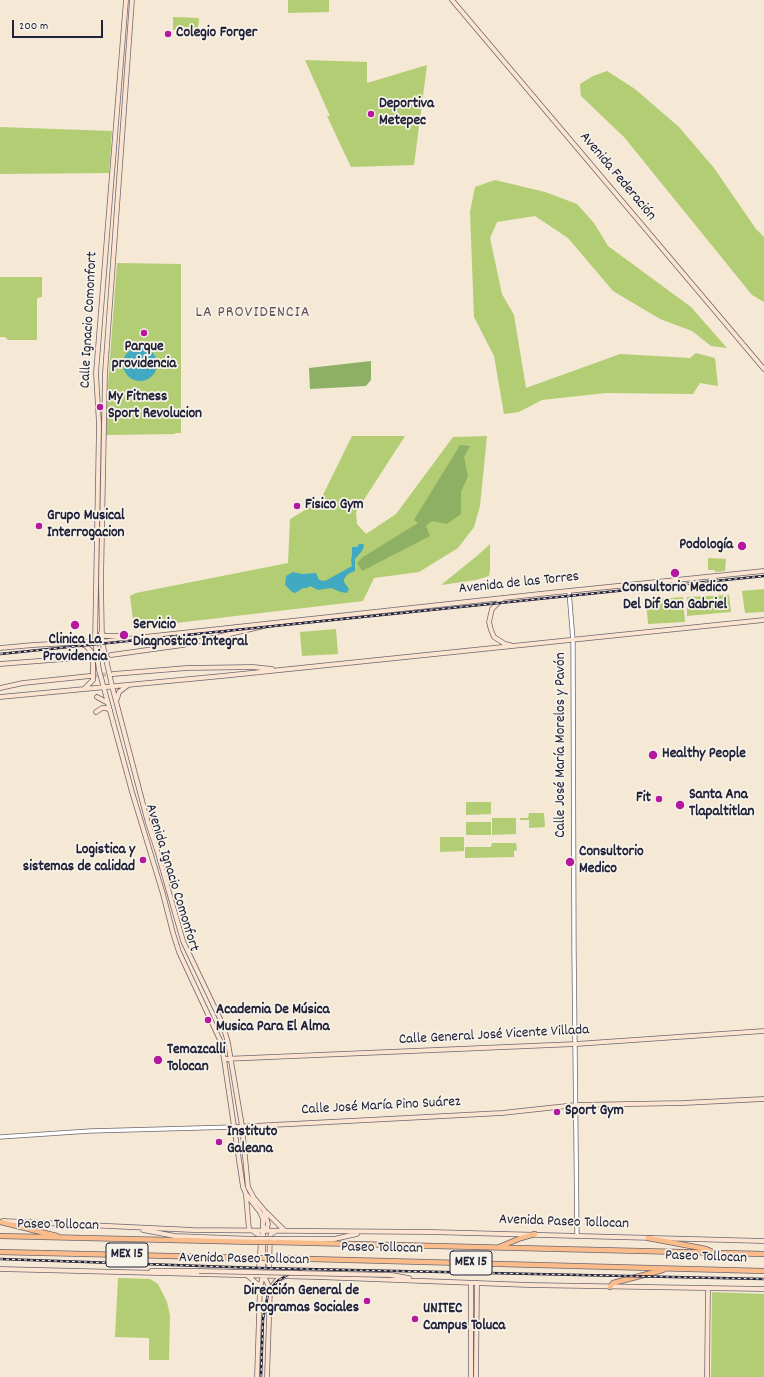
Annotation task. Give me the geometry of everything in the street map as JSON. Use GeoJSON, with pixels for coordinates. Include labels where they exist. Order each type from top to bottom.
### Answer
{"type":"FeatureCollection","features":[{"type":"Feature","properties":{"kind":"highway"},"geometry":{"type":"LineString","coordinates":[[0,1221],[64,1238]]}},
{"type":"Feature","properties":{"kind":"highway"},"geometry":{"type":"LineString","coordinates":[[497,1248],[535,1234]]}},
{"type":"Feature","properties":{"kind":"highway","name":"Paseo Tollocan"},"geometry":{"type":"LineString","coordinates":[[0,1236],[273,1241],[764,1254]]}},
{"type":"Feature","properties":{"kind":"highway"},"geometry":{"type":"LineString","coordinates":[[648,1238],[706,1249],[717,1253]]}},
{"type":"Feature","properties":{"kind":"highway","name":"Paseo Tollocan"},"geometry":{"type":"LineString","coordinates":[[0,1252],[764,1271]]}},
{"type":"Feature","properties":{"kind":"highway"},"geometry":{"type":"LineString","coordinates":[[610,1287],[613,1283],[670,1269]]}},
{"type":"Feature","properties":{"kind":"main road","name":"Calle Ignacio Comonfort"},"geometry":{"type":"LineString","coordinates":[[95,642],[99,410],[96,373],[126,0]]}},
{"type":"Feature","properties":{"kind":"main road","name":"Calle Ignacio Comonfort"},"geometry":{"type":"LineString","coordinates":[[102,641],[105,373],[132,0]]}},
{"type":"Feature","properties":{"kind":"main road","name":"Avenida Federación"},"geometry":{"type":"LineString","coordinates":[[452,0],[764,369]]}},
{"type":"Feature","properties":{"kind":"main road","name":"Avenida de las Torres"},"geometry":{"type":"LineString","coordinates":[[276,622],[764,571]]}},
{"type":"Feature","properties":{"kind":"main road"},"geometry":{"type":"LineString","coordinates":[[503,598],[492,609],[489,619],[491,630],[494,637],[499,641],[505,644],[517,646]]}},
{"type":"Feature","properties":{"kind":"main road"},"geometry":{"type":"LineString","coordinates":[[0,697],[573,641],[764,620]]}},
{"type":"Feature","properties":{"kind":"main road"},"geometry":{"type":"LineString","coordinates":[[0,648],[95,642],[276,622]]}},
{"type":"Feature","properties":{"kind":"main road"},"geometry":{"type":"LineString","coordinates":[[111,655],[183,645],[253,629],[276,622]]}},
{"type":"Feature","properties":{"kind":"main road"},"geometry":{"type":"LineString","coordinates":[[86,642],[92,637],[95,631]]}},
{"type":"Feature","properties":{"kind":"main road"},"geometry":{"type":"LineString","coordinates":[[101,633],[105,636],[135,637]]}},
{"type":"Feature","properties":{"kind":"main road","name":"Avenida Ignacio Comonfort"},"geometry":{"type":"LineString","coordinates":[[102,641],[112,686],[148,823],[183,942],[223,1025],[232,1059],[242,1126],[248,1187],[252,1195],[264,1210],[285,1231]]}},
{"type":"Feature","properties":{"kind":"main road","name":"Avenida Ignacio Comonfort"},"geometry":{"type":"LineString","coordinates":[[95,642],[99,670],[176,941],[217,1031],[224,1060],[243,1186],[246,1194],[262,1216],[265,1231]]}},
{"type":"Feature","properties":{"kind":"main road"},"geometry":{"type":"LineString","coordinates":[[78,643],[89,648],[92,655],[93,680],[84,688]]}},
{"type":"Feature","properties":{"kind":"main road"},"geometry":{"type":"LineString","coordinates":[[0,664],[90,656]]}},
{"type":"Feature","properties":{"kind":"main road"},"geometry":{"type":"LineString","coordinates":[[113,674],[187,668],[253,667],[278,670]]}},
{"type":"Feature","properties":{"kind":"main road"},"geometry":{"type":"LineString","coordinates":[[0,688],[90,676]]}},
{"type":"Feature","properties":{"kind":"main road"},"geometry":{"type":"LineString","coordinates":[[117,703],[117,694],[129,685]]}},
{"type":"Feature","properties":{"kind":"main road"},"geometry":{"type":"LineString","coordinates":[[97,697],[108,702]]}},
{"type":"Feature","properties":{"kind":"main road"},"geometry":{"type":"LineString","coordinates":[[96,712],[102,708],[110,710]]}},
{"type":"Feature","properties":{"kind":"main road","name":"Calle General José Vicente Villada"},"geometry":{"type":"LineString","coordinates":[[224,1060],[576,1044],[764,1031]]}},
{"type":"Feature","properties":{"kind":"main road","name":"Calle José María Pino Suárez"},"geometry":{"type":"LineString","coordinates":[[234,1127],[498,1113],[576,1105],[683,1103],[764,1099]]}},
{"type":"Feature","properties":{"kind":"main road"},"geometry":{"type":"LineString","coordinates":[[246,1194],[251,1230],[258,1233],[260,1238],[258,1268],[248,1276],[260,1286]]}},
{"type":"Feature","properties":{"kind":"main road"},"geometry":{"type":"LineString","coordinates":[[257,1377],[260,1286],[264,1276],[265,1231],[268,1224],[264,1210]]}},
{"type":"Feature","properties":{"kind":"main road","name":"Avenida Paseo Tollocan"},"geometry":{"type":"LineString","coordinates":[[0,1221],[193,1230],[535,1234],[764,1241]]}},
{"type":"Feature","properties":{"kind":"main road","name":"Avenida Paseo Tollocan"},"geometry":{"type":"LineString","coordinates":[[133,1227],[169,1235],[254,1241]]}},
{"type":"Feature","properties":{"kind":"main road"},"geometry":{"type":"LineString","coordinates":[[276,1231],[271,1235],[269,1268],[278,1276]]}},
{"type":"Feature","properties":{"kind":"main road","name":"Avenida Paseo Tollocan"},"geometry":{"type":"LineString","coordinates":[[273,1241],[334,1239],[363,1232]]}},
{"type":"Feature","properties":{"kind":"main road","name":"Avenida Paseo Tollocan"},"geometry":{"type":"LineString","coordinates":[[0,1269],[286,1276],[610,1287],[764,1289]]}},
{"type":"Feature","properties":{"kind":"main road","name":"Avenida Paseo Tollocan"},"geometry":{"type":"LineString","coordinates":[[142,1273],[159,1270],[391,1275],[418,1280]]}},
{"type":"Feature","properties":{"kind":"main road"},"geometry":{"type":"LineString","coordinates":[[264,1276],[270,1288],[267,1377]]}},
{"type":"Feature","properties":{"kind":"main road"},"geometry":{"type":"LineString","coordinates":[[270,1288],[277,1280],[286,1276]]}},
{"type":"Feature","properties":{"kind":"main road"},"geometry":{"type":"LineString","coordinates":[[471,1283],[471,1377]]}},
{"type":"Feature","properties":{"kind":"main road"},"geometry":{"type":"LineString","coordinates":[[476,1377],[477,1283]]}},
{"type":"Feature","properties":{"kind":"main road"},"geometry":{"type":"LineString","coordinates":[[707,1377],[708,1288]]}},
{"type":"Feature","properties":{"kind":"street","name":"Calle José María Morelos y Pavón"},"geometry":{"type":"LineString","coordinates":[[569,591],[573,641],[577,1236]]}},
{"type":"Feature","properties":{"kind":"street","name":"Calle José María Pino Suárez"},"geometry":{"type":"LineString","coordinates":[[0,1137],[90,1131],[234,1127]]}},
{"type":"Feature","properties":{"kind":"green space"},"geometry":{"type":"Polygon","coordinates":[[[288,0],[329,0],[329,12],[288,13],[288,0]]]}},
{"type":"Feature","properties":{"kind":"green space"},"geometry":{"type":"Polygon","coordinates":[[[173,17],[199,18],[198,30],[173,30],[173,17]]]}},
{"type":"Feature","properties":{"kind":"green space"},"geometry":{"type":"Polygon","coordinates":[[[305,60],[367,62],[367,83],[427,65],[414,165],[351,167],[327,116],[330,116],[305,60]]]}},
{"type":"Feature","properties":{"kind":"green space"},"geometry":{"type":"Polygon","coordinates":[[[607,71],[635,89],[679,127],[714,168],[756,229],[764,237],[764,302],[752,295],[624,137],[581,96],[580,84],[593,76],[607,71]]]}},
{"type":"Feature","properties":{"kind":"green space"},"geometry":{"type":"Polygon","coordinates":[[[0,127],[112,131],[109,173],[0,174],[0,127]]]}},
{"type":"Feature","properties":{"kind":"green space"},"geometry":{"type":"Polygon","coordinates":[[[495,180],[545,192],[577,204],[594,223],[608,246],[691,307],[727,348],[711,346],[692,331],[660,319],[613,291],[568,238],[535,216],[497,222],[490,238],[502,294],[514,315],[526,388],[620,354],[690,358],[696,353],[715,358],[718,386],[700,383],[693,394],[606,393],[542,400],[519,412],[504,414],[494,356],[474,317],[470,212],[475,187],[495,180]]]}},
{"type":"Feature","properties":{"kind":"green space","name":"Parque providencia"},"geometry":{"type":"Polygon","coordinates":[[[117,263],[181,264],[181,433],[106,435],[107,398],[117,263]]]}},
{"type":"Feature","properties":{"kind":"green space"},"geometry":{"type":"Polygon","coordinates":[[[0,277],[42,277],[42,297],[37,298],[37,340],[8,340],[5,337],[0,337],[0,277]]]}},
{"type":"Feature","properties":{"kind":"green space"},"geometry":{"type":"Polygon","coordinates":[[[371,361],[371,380],[366,386],[310,389],[309,368],[371,361]]]}},
{"type":"Feature","properties":{"kind":"green space"},"geometry":{"type":"Polygon","coordinates":[[[352,436],[405,436],[356,512],[357,524],[366,534],[396,514],[453,437],[487,436],[480,506],[474,527],[458,548],[419,572],[374,578],[363,601],[134,628],[130,596],[136,593],[288,563],[290,519],[320,501],[352,436]]]}},
{"type":"Feature","properties":{"kind":"green space"},"geometry":{"type":"Polygon","coordinates":[[[460,445],[470,446],[464,457],[468,476],[461,492],[461,514],[447,524],[432,521],[426,526],[430,536],[362,571],[357,563],[363,557],[418,523],[414,520],[460,445]]]}},
{"type":"Feature","properties":{"kind":"green space"},"geometry":{"type":"Polygon","coordinates":[[[490,544],[489,576],[476,580],[441,585],[478,555],[490,544]]]}},
{"type":"Feature","properties":{"kind":"green space"},"geometry":{"type":"Polygon","coordinates":[[[708,558],[726,559],[725,571],[715,572],[715,570],[708,570],[708,558]]]}},
{"type":"Feature","properties":{"kind":"green space"},"geometry":{"type":"Polygon","coordinates":[[[764,589],[764,612],[745,613],[742,591],[764,589]]]}},
{"type":"Feature","properties":{"kind":"green space"},"geometry":{"type":"Polygon","coordinates":[[[729,595],[731,612],[687,616],[687,597],[729,595]]]}},
{"type":"Feature","properties":{"kind":"green space"},"geometry":{"type":"Polygon","coordinates":[[[683,597],[685,622],[648,624],[646,600],[683,597]]]}},
{"type":"Feature","properties":{"kind":"green space"},"geometry":{"type":"Polygon","coordinates":[[[336,629],[338,654],[302,656],[300,632],[336,629]]]}},
{"type":"Feature","properties":{"kind":"green space"},"geometry":{"type":"Polygon","coordinates":[[[466,802],[491,802],[491,814],[466,815],[466,802]]]}},
{"type":"Feature","properties":{"kind":"green space"},"geometry":{"type":"Polygon","coordinates":[[[529,813],[544,813],[545,827],[529,828],[529,820],[520,820],[520,818],[528,818],[529,813]]]}},
{"type":"Feature","properties":{"kind":"green space"},"geometry":{"type":"Polygon","coordinates":[[[492,818],[516,818],[516,834],[492,835],[492,818]]]}},
{"type":"Feature","properties":{"kind":"green space"},"geometry":{"type":"Polygon","coordinates":[[[466,822],[491,822],[491,835],[466,835],[466,822]]]}},
{"type":"Feature","properties":{"kind":"green space"},"geometry":{"type":"Polygon","coordinates":[[[440,837],[464,837],[464,851],[440,852],[440,837]]]}},
{"type":"Feature","properties":{"kind":"green space"},"geometry":{"type":"Polygon","coordinates":[[[492,843],[516,843],[517,850],[514,851],[514,857],[465,858],[465,847],[491,847],[492,843]]]}},
{"type":"Feature","properties":{"kind":"green space"},"geometry":{"type":"Polygon","coordinates":[[[118,1278],[150,1279],[158,1284],[167,1302],[170,1316],[169,1360],[149,1360],[149,1338],[115,1337],[118,1278]]]}},
{"type":"Feature","properties":{"kind":"green space"},"geometry":{"type":"Polygon","coordinates":[[[712,1292],[764,1294],[764,1377],[711,1377],[712,1292]]]}},
{"type":"Feature","properties":{"kind":"water"},"geometry":{"type":"Polygon","coordinates":[[[143,347],[150,349],[155,354],[157,364],[155,374],[150,379],[137,381],[130,379],[125,374],[123,361],[125,354],[130,349],[143,347]]]}},
{"type":"Feature","properties":{"kind":"water"},"geometry":{"type":"Polygon","coordinates":[[[359,544],[363,544],[364,546],[362,551],[355,559],[355,571],[348,574],[344,579],[344,582],[349,589],[347,593],[331,588],[318,590],[310,586],[295,593],[285,585],[286,576],[293,572],[302,574],[316,573],[319,580],[325,581],[352,566],[352,547],[357,547],[359,544]]]}},
{"type":"Feature","properties":{"kind":"tunnel"},"geometry":{"type":"LineString","coordinates":[[94,656],[111,655]]}},
{"type":"Feature","properties":{"kind":"tunnel"},"geometry":{"type":"LineString","coordinates":[[90,676],[111,674]]}},
{"type":"Feature","properties":{"kind":"railway"},"geometry":{"type":"LineString","coordinates":[[0,654],[764,576]]}},
{"type":"Feature","properties":{"kind":"railway"},"geometry":{"type":"LineString","coordinates":[[0,1259],[259,1268],[764,1279]]}},
{"type":"Feature","properties":{"kind":"railway"},"geometry":{"type":"LineString","coordinates":[[261,1377],[263,1319],[268,1294],[270,1289],[279,1280],[291,1273],[301,1270]]}},
{"type":"Feature","properties":{"kind":"place","name":"Colegio Forger"},"geometry":{"type":"Point","coordinates":[168,34]}},
{"type":"Feature","properties":{"kind":"place","name":"Deportiva Metepec"},"geometry":{"type":"Point","coordinates":[371,114]}},
{"type":"Feature","properties":{"kind":"place","name":"Parque providencia"},"geometry":{"type":"Point","coordinates":[144,333]}},
{"type":"Feature","properties":{"kind":"place","name":"My Fitness Sport Revolucion"},"geometry":{"type":"Point","coordinates":[100,407]}},
{"type":"Feature","properties":{"kind":"place","name":"Fisico Gym"},"geometry":{"type":"Point","coordinates":[297,506]}},
{"type":"Feature","properties":{"kind":"place","name":"Grupo Musical Interrogacion"},"geometry":{"type":"Point","coordinates":[39,526]}},
{"type":"Feature","properties":{"kind":"place","name":"Podología"},"geometry":{"type":"Point","coordinates":[742,546]}},
{"type":"Feature","properties":{"kind":"place","name":"Consultorio Medico Del Dif San Gabriel"},"geometry":{"type":"Point","coordinates":[675,573]}},
{"type":"Feature","properties":{"kind":"place","name":"Clinica La Providencia"},"geometry":{"type":"Point","coordinates":[75,625]}},
{"type":"Feature","properties":{"kind":"place","name":"Servicio Diagnostico Integral"},"geometry":{"type":"Point","coordinates":[124,635]}},
{"type":"Feature","properties":{"kind":"place","name":"Healthy People"},"geometry":{"type":"Point","coordinates":[653,755]}},
{"type":"Feature","properties":{"kind":"place","name":"Fit"},"geometry":{"type":"Point","coordinates":[659,799]}},
{"type":"Feature","properties":{"kind":"place","name":"Santa Ana Tlapaltitlan"},"geometry":{"type":"Point","coordinates":[680,805]}},
{"type":"Feature","properties":{"kind":"place","name":"Logistica y sistemas de calidad"},"geometry":{"type":"Point","coordinates":[143,860]}},
{"type":"Feature","properties":{"kind":"place","name":"Consultorio Medico"},"geometry":{"type":"Point","coordinates":[570,862]}},
{"type":"Feature","properties":{"kind":"place","name":"Academia De Música Musica Para El Alma"},"geometry":{"type":"Point","coordinates":[208,1020]}},
{"type":"Feature","properties":{"kind":"place","name":"Temazcalli Tolocan"},"geometry":{"type":"Point","coordinates":[158,1060]}},
{"type":"Feature","properties":{"kind":"place","name":"Sport Gym"},"geometry":{"type":"Point","coordinates":[557,1112]}},
{"type":"Feature","properties":{"kind":"place","name":"Instituto Galeana"},"geometry":{"type":"Point","coordinates":[219,1142]}},
{"type":"Feature","properties":{"kind":"place","name":"Dirección General de Programas Sociales"},"geometry":{"type":"Point","coordinates":[367,1301]}},
{"type":"Feature","properties":{"kind":"place","name":"UNITEC Campus Toluca"},"geometry":{"type":"Point","coordinates":[415,1319]}},
{"type":"Feature","properties":{"kind":"district","name":"LA PROVIDENCIA"},"geometry":{"type":"Point","coordinates":[253,314]}}]}
